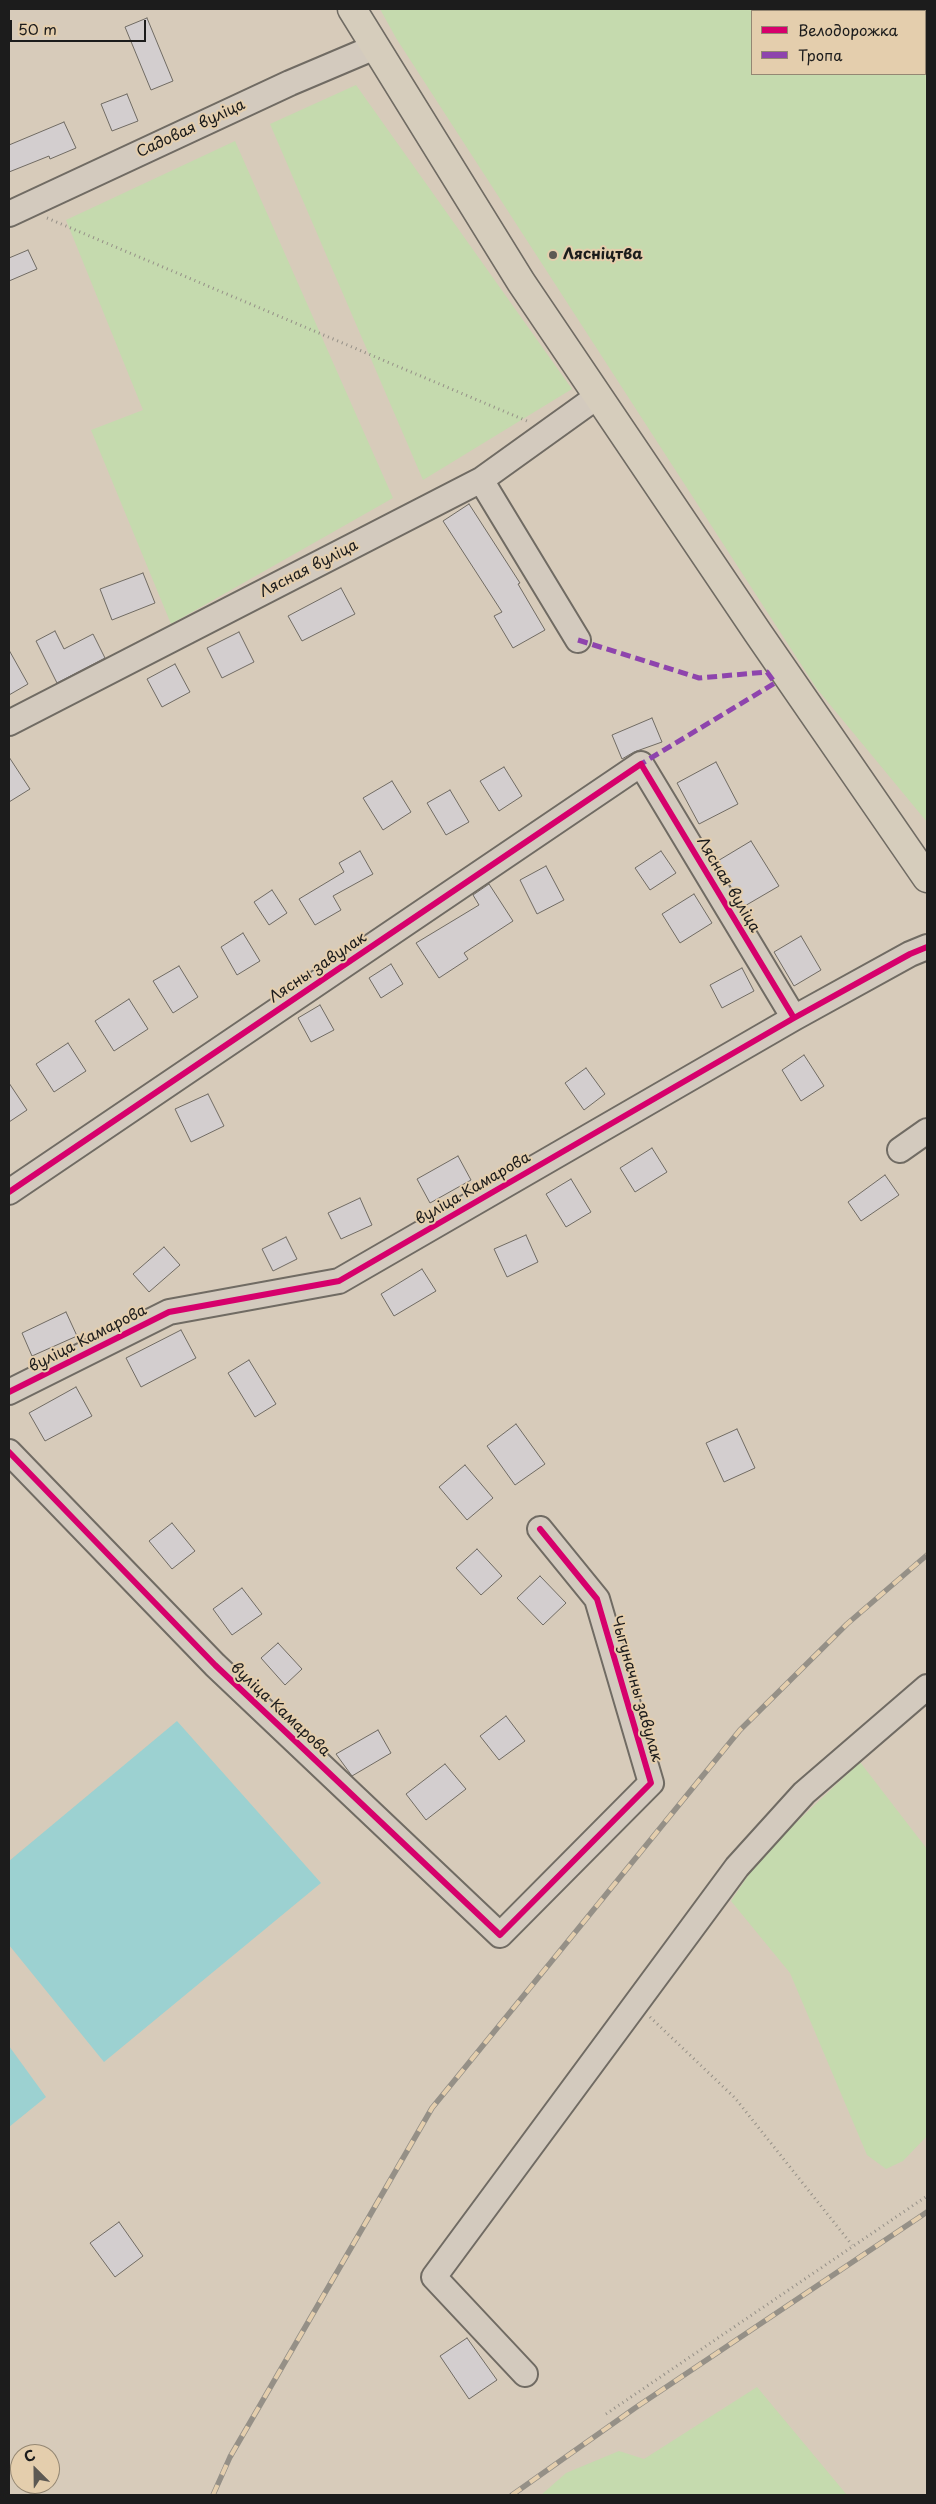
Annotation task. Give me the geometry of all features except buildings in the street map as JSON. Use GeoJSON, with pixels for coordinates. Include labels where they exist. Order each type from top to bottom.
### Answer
{"type":"FeatureCollection","features":[{"type":"Feature","properties":{"kind":"main road"},"geometry":{"type":"LineString","coordinates":[[352,9],[521,282],[758,633],[927,878]]}},
{"type":"Feature","properties":{"kind":"street","name":"Садовая вуліца"},"geometry":{"type":"LineString","coordinates":[[15,211],[290,83],[375,47]]}},
{"type":"Feature","properties":{"kind":"street","name":"Лясная вуліца"},"geometry":{"type":"LineString","coordinates":[[9,723],[481,480],[548,430],[598,396]]}},
{"type":"Feature","properties":{"kind":"street"},"geometry":{"type":"LineString","coordinates":[[481,480],[578,640]]}},
{"type":"Feature","properties":{"kind":"street","name":"Лясная вуліца"},"geometry":{"type":"LineString","coordinates":[[642,764],[794,1018]]}},
{"type":"Feature","properties":{"kind":"street","name":"Лясны завулак"},"geometry":{"type":"LineString","coordinates":[[9,1192],[642,764]]}},
{"type":"Feature","properties":{"kind":"street","name":"вуліца Камарова"},"geometry":{"type":"LineString","coordinates":[[9,1392],[169,1312],[340,1281],[794,1018],[910,954],[927,947]]}},
{"type":"Feature","properties":{"kind":"street"},"geometry":{"type":"LineString","coordinates":[[900,1150],[927,1131]]}},
{"type":"Feature","properties":{"kind":"street","name":"вуліца Камарова"},"geometry":{"type":"LineString","coordinates":[[9,1452],[215,1665],[500,1935]]}},
{"type":"Feature","properties":{"kind":"street","name":"Чыгуначны завулак"},"geometry":{"type":"LineString","coordinates":[[500,1935],[651,1783],[597,1599],[540,1529]]}},
{"type":"Feature","properties":{"kind":"street"},"geometry":{"type":"LineString","coordinates":[[525,2374],[434,2277],[738,1867],[804,1793],[927,1687]]}},
{"type":"Feature","properties":{"kind":"path"},"geometry":{"type":"LineString","coordinates":[[15,211],[548,430]]}},
{"type":"Feature","properties":{"kind":"path"},"geometry":{"type":"LineString","coordinates":[[636,2004],[736,2098],[852,2245]]}},
{"type":"Feature","properties":{"kind":"path"},"geometry":{"type":"LineString","coordinates":[[606,2414],[852,2245],[927,2196]]}},
{"type":"Feature","properties":{"kind":"green space"},"geometry":{"type":"Polygon","coordinates":[[[380,9],[927,9],[927,822],[817,689],[396,38],[380,9]]]}},
{"type":"Feature","properties":{"kind":"green space"},"geometry":{"type":"Polygon","coordinates":[[[356,85],[572,389],[423,480],[270,124],[356,85]]]}},
{"type":"Feature","properties":{"kind":"green space"},"geometry":{"type":"Polygon","coordinates":[[[235,141],[393,498],[171,624],[91,430],[143,410],[66,220],[235,141]]]}},
{"type":"Feature","properties":{"kind":"green space"},"geometry":{"type":"Polygon","coordinates":[[[860,1762],[927,1849],[927,2136],[903,2161],[886,2169],[867,2155],[790,1973],[731,1901],[761,1856],[860,1762]]]}},
{"type":"Feature","properties":{"kind":"green space"},"geometry":{"type":"Polygon","coordinates":[[[757,2387],[847,2495],[541,2495],[566,2473],[619,2451],[644,2459],[757,2387]]]}},
{"type":"Feature","properties":{"kind":"water"},"geometry":{"type":"Polygon","coordinates":[[[177,1721],[321,1883],[104,2062],[9,1945],[9,1861],[177,1721]]]}},
{"type":"Feature","properties":{"kind":"water"},"geometry":{"type":"Polygon","coordinates":[[[9,2046],[46,2097],[9,2127],[9,2046]]]}},
{"type":"Feature","properties":{"kind":"railway"},"geometry":{"type":"LineString","coordinates":[[213,2495],[230,2457],[432,2108],[740,1730],[847,1624],[927,1555]]}},
{"type":"Feature","properties":{"kind":"railway"},"geometry":{"type":"LineString","coordinates":[[512,2495],[635,2408],[927,2212]]}},
{"type":"Feature","properties":{"kind":"marked path"},"geometry":{"type":"LineString","coordinates":[[578,640],[699,678],[767,672],[775,683],[641,764]]}},
{"type":"Feature","properties":{"kind":"cycle path"},"geometry":{"type":"LineString","coordinates":[[9,1192],[641,764],[794,1018]]}},
{"type":"Feature","properties":{"kind":"cycle path"},"geometry":{"type":"LineString","coordinates":[[9,1392],[169,1312],[339,1281],[794,1018],[910,954],[927,947]]}},
{"type":"Feature","properties":{"kind":"cycle path"},"geometry":{"type":"LineString","coordinates":[[9,1452],[215,1665],[500,1935],[651,1783],[597,1599],[540,1529]]}},
{"type":"Feature","properties":{"kind":"place","name":"Лясніцтва"},"geometry":{"type":"Point","coordinates":[553,255]}}]}
